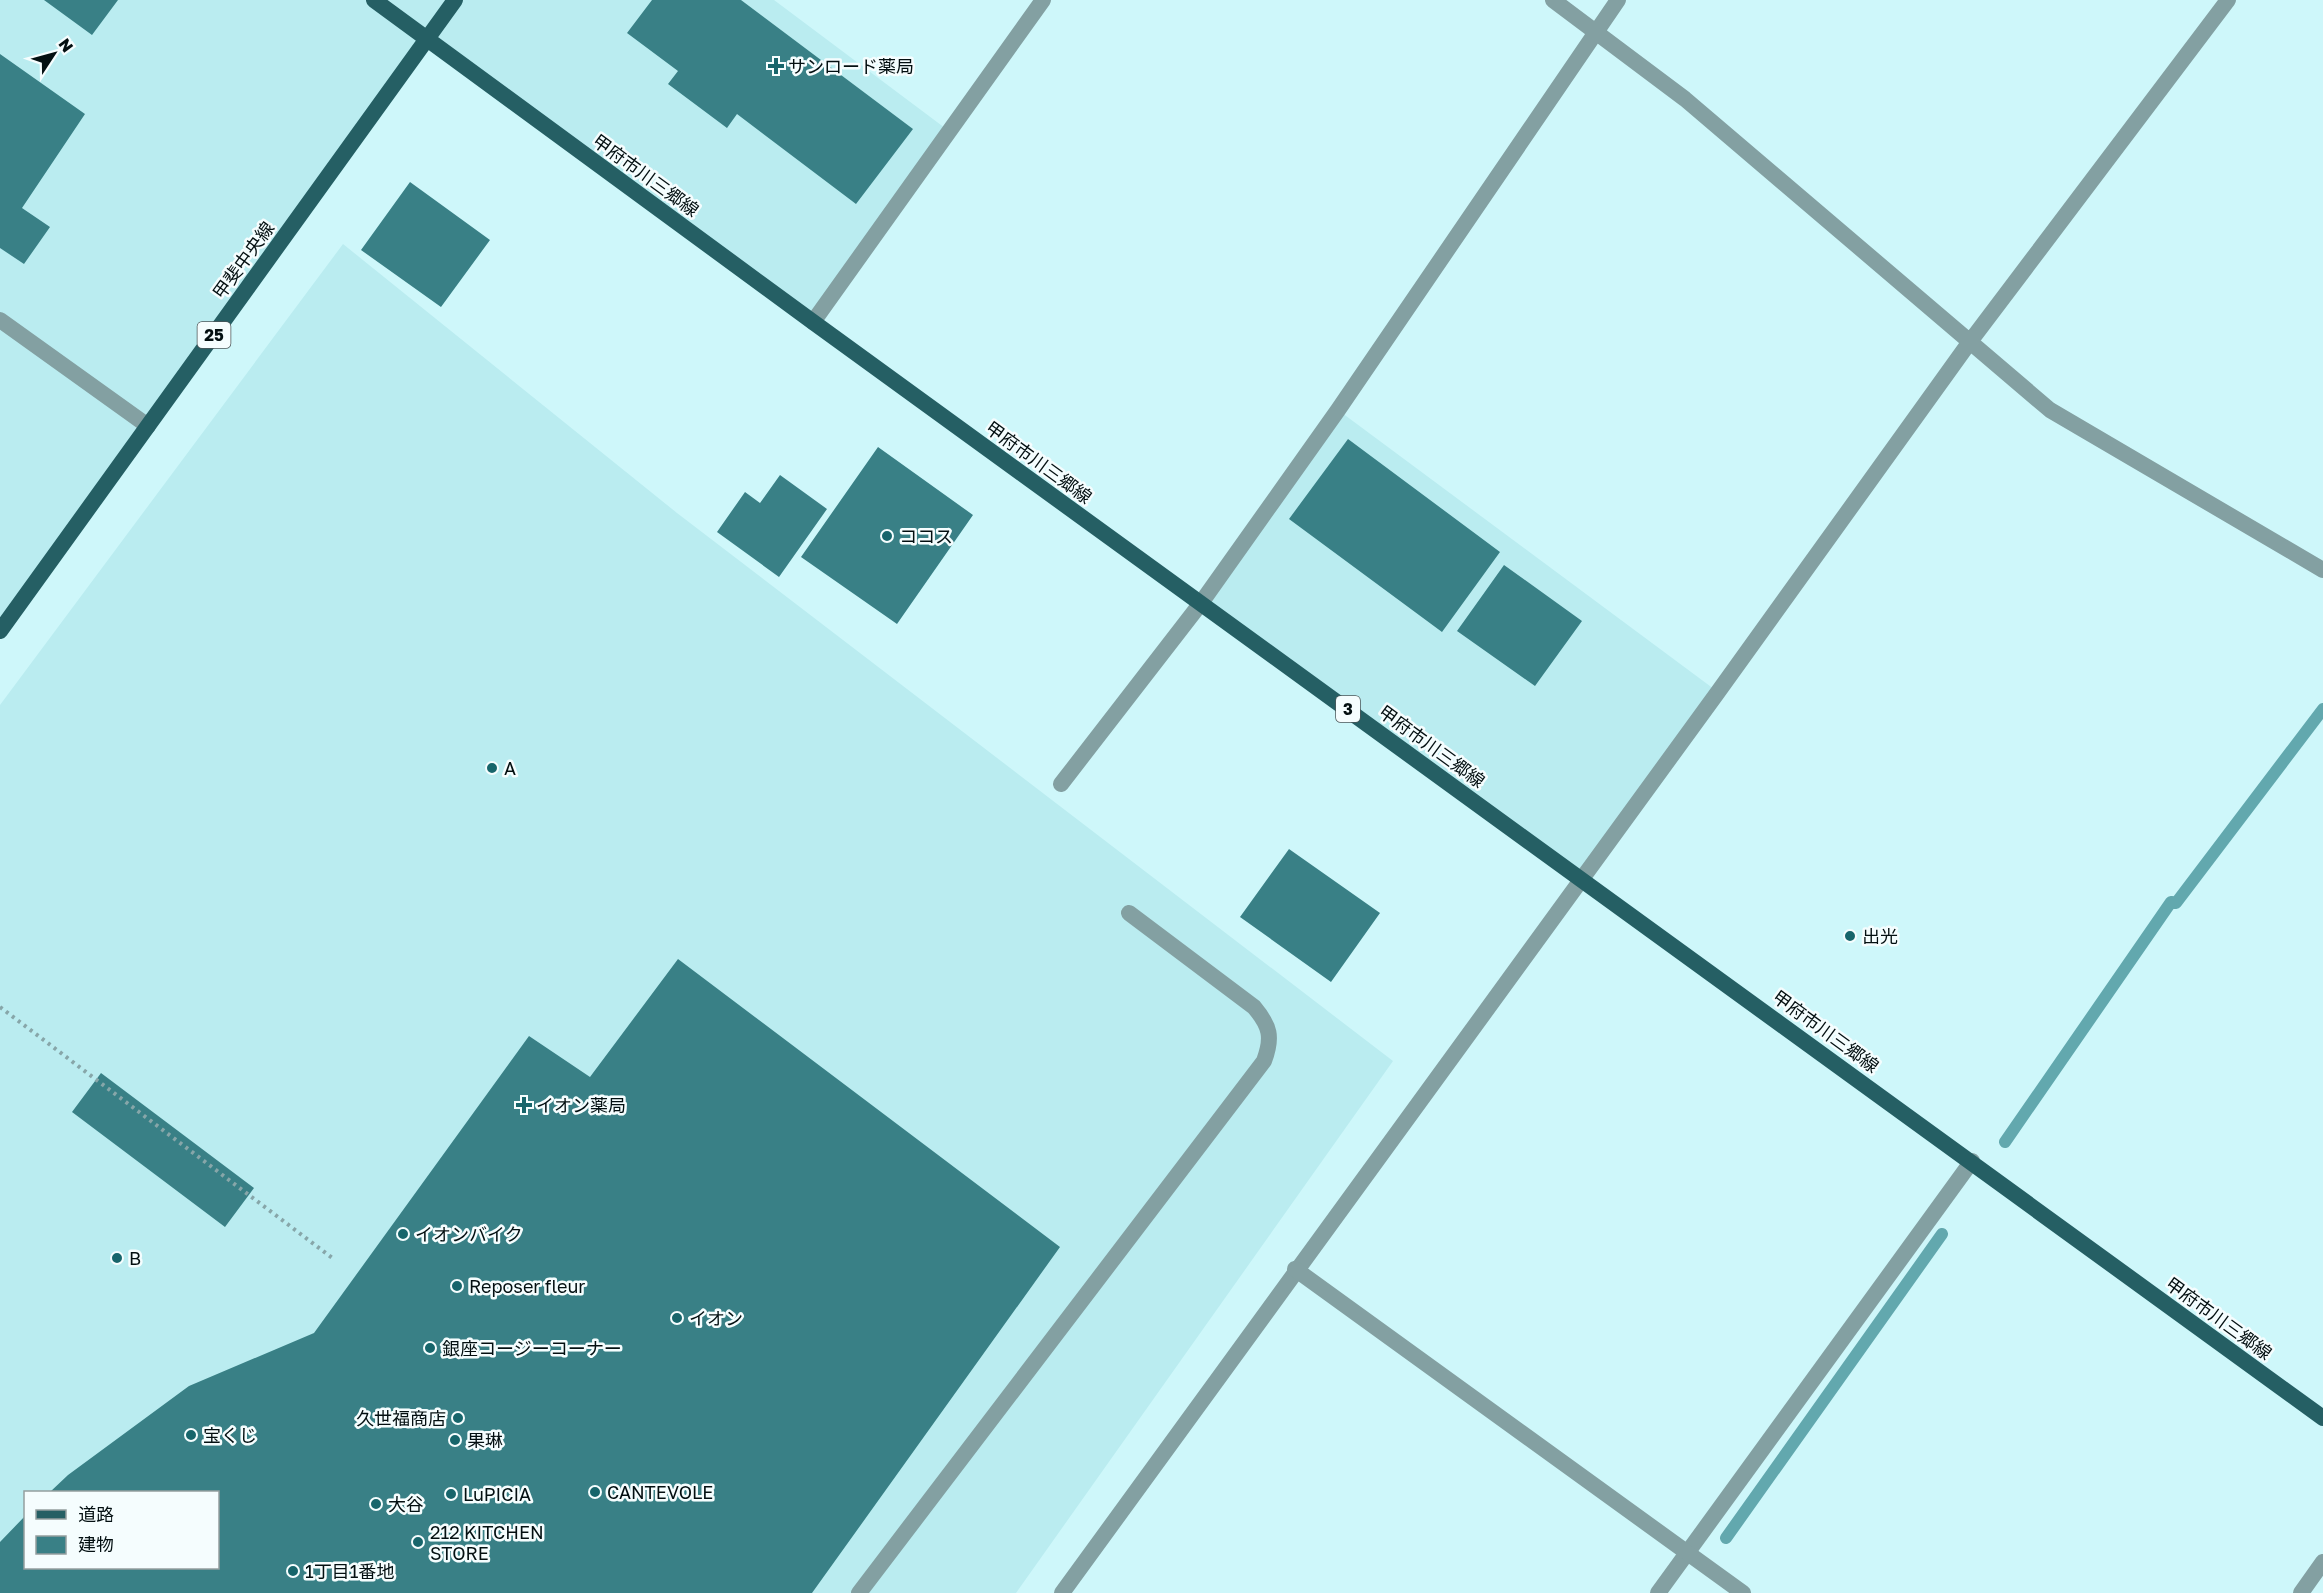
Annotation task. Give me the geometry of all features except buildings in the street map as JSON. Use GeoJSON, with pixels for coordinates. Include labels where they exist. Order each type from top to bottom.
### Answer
{"type":"FeatureCollection","features":[{"type":"Feature","properties":{"kind":"main road","name":"甲府市川三郷線"},"geometry":{"type":"LineString","coordinates":[[374,0],[813,322],[1972,1161],[2323,1418]]}},
{"type":"Feature","properties":{"kind":"main road","name":"甲斐中央線"},"geometry":{"type":"LineString","coordinates":[[0,631],[455,0]]}},
{"type":"Feature","properties":{"kind":"street"},"geometry":{"type":"LineString","coordinates":[[813,322],[1043,0]]}},
{"type":"Feature","properties":{"kind":"street"},"geometry":{"type":"LineString","coordinates":[[1553,0],[1685,99],[1968,343],[2050,410],[2323,570]]}},
{"type":"Feature","properties":{"kind":"street"},"geometry":{"type":"LineString","coordinates":[[1061,784],[1201,603],[1338,410],[1594,31],[1618,0]]}},
{"type":"Feature","properties":{"kind":"street"},"geometry":{"type":"LineString","coordinates":[[1062,1593],[1295,1269],[1582,879],[1968,343],[2228,0]]}},
{"type":"Feature","properties":{"kind":"street"},"geometry":{"type":"LineString","coordinates":[[0,320],[148,426]]}},
{"type":"Feature","properties":{"kind":"street"},"geometry":{"type":"LineString","coordinates":[[859,1593],[1264,1061],[1270,1046],[1266,1022],[1254,1007],[1129,914]]}},
{"type":"Feature","properties":{"kind":"street"},"geometry":{"type":"LineString","coordinates":[[1658,1593],[1972,1161]]}},
{"type":"Feature","properties":{"kind":"street"},"geometry":{"type":"LineString","coordinates":[[1295,1269],[1743,1593]]}},
{"type":"Feature","properties":{"kind":"street"},"geometry":{"type":"LineString","coordinates":[[2301,1593],[2323,1563]]}},
{"type":"Feature","properties":{"kind":"path"},"geometry":{"type":"LineString","coordinates":[[0,1007],[335,1260]]}},
{"type":"Feature","properties":{"kind":"shaded area"},"geometry":{"type":"Polygon","coordinates":[[[0,0],[774,0],[949,131],[813,322],[427,39],[0,631],[0,0]]]}},
{"type":"Feature","properties":{"kind":"shaded area"},"geometry":{"type":"Polygon","coordinates":[[[343,244],[677,513],[1393,1061],[1016,1593],[0,1593],[0,705],[343,244]]]}},
{"type":"Feature","properties":{"kind":"shaded area"},"geometry":{"type":"Polygon","coordinates":[[[1338,410],[1718,692],[1582,879],[1201,603],[1338,410]]]}},
{"type":"Feature","properties":{"kind":"waterway"},"geometry":{"type":"LineString","coordinates":[[2005,1142],[2171,902],[2176,903],[2323,709]]}},
{"type":"Feature","properties":{"kind":"waterway"},"geometry":{"type":"LineString","coordinates":[[1726,1538],[1942,1234]]}},
{"type":"Feature","properties":{"kind":"place","name":"サンロード薬局"},"geometry":{"type":"Point","coordinates":[776,66]}},
{"type":"Feature","properties":{"kind":"place","name":"ココス"},"geometry":{"type":"Point","coordinates":[887,536]}},
{"type":"Feature","properties":{"kind":"place","name":"A"},"geometry":{"type":"Point","coordinates":[492,768]}},
{"type":"Feature","properties":{"kind":"place","name":"出光"},"geometry":{"type":"Point","coordinates":[1850,936]}},
{"type":"Feature","properties":{"kind":"place","name":"イオン薬局"},"geometry":{"type":"Point","coordinates":[524,1105]}},
{"type":"Feature","properties":{"kind":"place","name":"イオンバイク"},"geometry":{"type":"Point","coordinates":[403,1234]}},
{"type":"Feature","properties":{"kind":"place","name":"B"},"geometry":{"type":"Point","coordinates":[117,1258]}},
{"type":"Feature","properties":{"kind":"place","name":"Reposer fleur"},"geometry":{"type":"Point","coordinates":[457,1286]}},
{"type":"Feature","properties":{"kind":"place","name":"イオン"},"geometry":{"type":"Point","coordinates":[677,1318]}},
{"type":"Feature","properties":{"kind":"place","name":"銀座コージーコーナー"},"geometry":{"type":"Point","coordinates":[430,1348]}},
{"type":"Feature","properties":{"kind":"place","name":"久世福商店"},"geometry":{"type":"Point","coordinates":[458,1418]}},
{"type":"Feature","properties":{"kind":"place","name":"宝くじ"},"geometry":{"type":"Point","coordinates":[191,1435]}},
{"type":"Feature","properties":{"kind":"place","name":"果琳"},"geometry":{"type":"Point","coordinates":[455,1440]}},
{"type":"Feature","properties":{"kind":"place","name":"CANTEVOLE"},"geometry":{"type":"Point","coordinates":[595,1492]}},
{"type":"Feature","properties":{"kind":"place","name":"LuPICIA"},"geometry":{"type":"Point","coordinates":[451,1494]}},
{"type":"Feature","properties":{"kind":"place","name":"大谷"},"geometry":{"type":"Point","coordinates":[376,1504]}},
{"type":"Feature","properties":{"kind":"place","name":"212 KITCHEN STORE"},"geometry":{"type":"Point","coordinates":[418,1542]}},
{"type":"Feature","properties":{"kind":"place","name":"1丁目1番地"},"geometry":{"type":"Point","coordinates":[293,1571]}}]}
